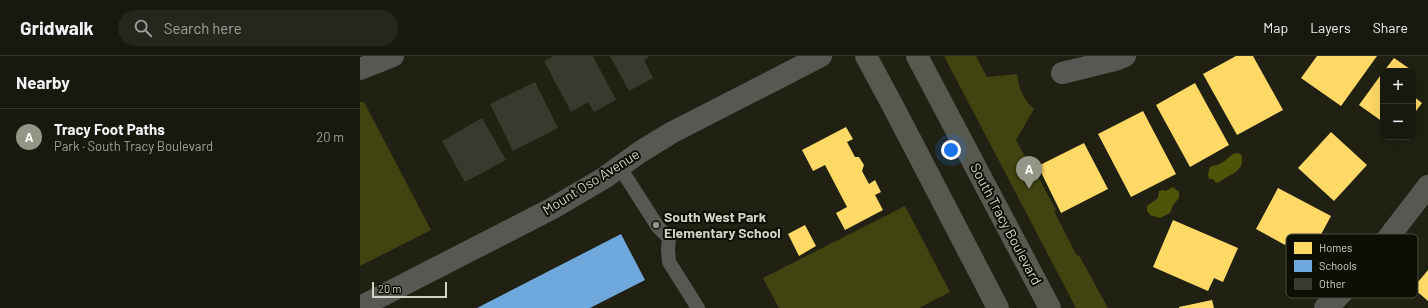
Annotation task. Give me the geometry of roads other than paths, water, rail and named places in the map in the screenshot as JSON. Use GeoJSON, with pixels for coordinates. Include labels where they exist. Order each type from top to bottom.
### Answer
{"type":"FeatureCollection","features":[{"type":"Feature","properties":{"kind":"main road"},"geometry":{"type":"LineString","coordinates":[[866,56],[998,308]]}},
{"type":"Feature","properties":{"kind":"main road","name":"South Tracy Boulevard"},"geometry":{"type":"LineString","coordinates":[[917,56],[1050,308]]}},
{"type":"Feature","properties":{"kind":"street"},"geometry":{"type":"LineString","coordinates":[[360,70],[393,56]]}},
{"type":"Feature","properties":{"kind":"street","name":"Mount Oso Avenue"},"geometry":{"type":"LineString","coordinates":[[360,307],[553,208],[604,178],[619,166],[671,133],[821,56]]}},
{"type":"Feature","properties":{"kind":"street"},"geometry":{"type":"LineString","coordinates":[[1062,73],[1125,56]]}},
{"type":"Feature","properties":{"kind":"street"},"geometry":{"type":"LineString","coordinates":[[1391,234],[1428,186]]}},
{"type":"Feature","properties":{"kind":"street"},"geometry":{"type":"LineString","coordinates":[[1324,308],[1337,298]]}},
{"type":"Feature","properties":{"kind":"lane"},"geometry":{"type":"LineString","coordinates":[[619,166],[658,227],[670,238],[668,250],[669,262],[698,308]]}},
{"type":"Feature","properties":{"kind":"place","name":"Tracy Foot Paths"},"geometry":{"type":"Point","coordinates":[1029,189]}},
{"type":"Feature","properties":{"kind":"place","name":"South West Park Elementary School"},"geometry":{"type":"Point","coordinates":[656,225]}}]}
